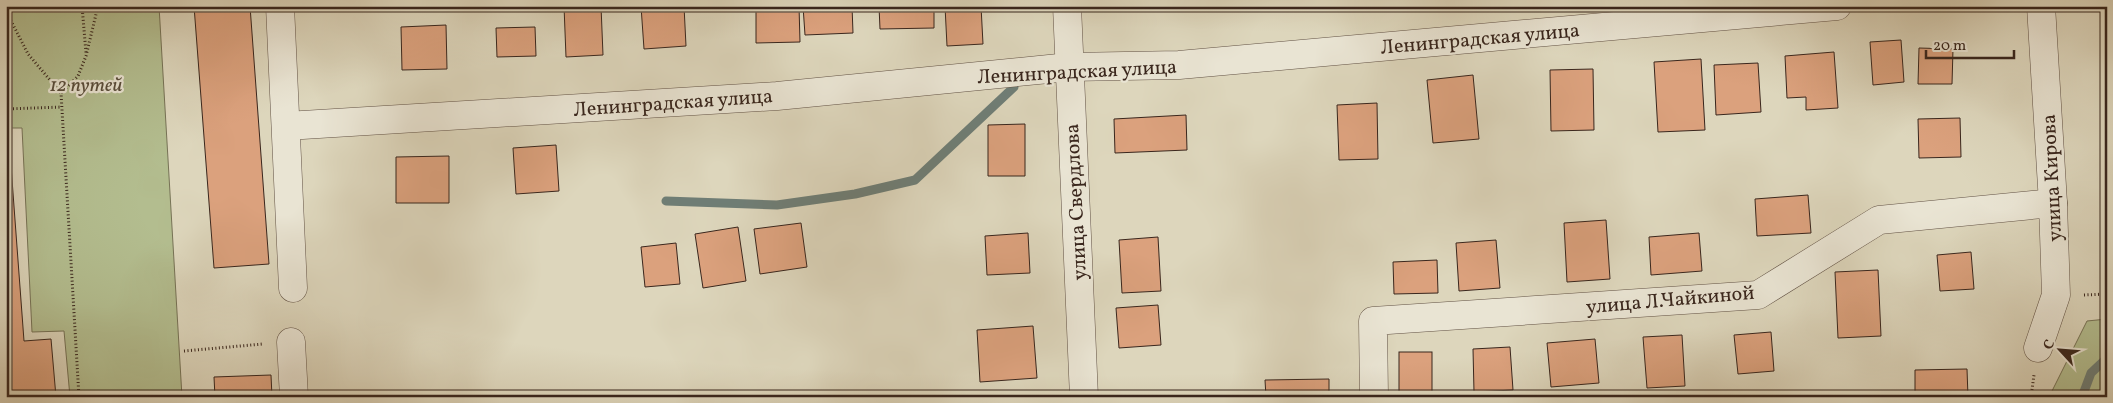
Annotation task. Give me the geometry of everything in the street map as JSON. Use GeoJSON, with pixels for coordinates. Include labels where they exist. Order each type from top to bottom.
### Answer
{"type":"FeatureCollection","features":[{"type":"Feature","properties":{"kind":"street"},"geometry":{"type":"LineString","coordinates":[[280,6],[293,288]]}},
{"type":"Feature","properties":{"kind":"street","name":"улица Свердлова"},"geometry":{"type":"LineString","coordinates":[[1067,6],[1084,397]]}},
{"type":"Feature","properties":{"kind":"street","name":"Ленинградская улица"},"geometry":{"type":"LineString","coordinates":[[286,126],[777,96],[1069,67],[1179,65],[1837,6]]}},
{"type":"Feature","properties":{"kind":"street","name":"улица Кирова"},"geometry":{"type":"LineString","coordinates":[[2038,348],[2056,295],[2053,203],[2041,6]]}},
{"type":"Feature","properties":{"kind":"street","name":"улица Л.Чайкиной"},"geometry":{"type":"LineString","coordinates":[[1374,397],[1373,320],[1758,295],[1879,220],[2053,203]]}},
{"type":"Feature","properties":{"kind":"street"},"geometry":{"type":"LineString","coordinates":[[291,342],[294,397]]}},
{"type":"Feature","properties":{"kind":"path"},"geometry":{"type":"LineString","coordinates":[[82,6],[86,56]]}},
{"type":"Feature","properties":{"kind":"path"},"geometry":{"type":"LineString","coordinates":[[61,93],[78,76],[86,56],[98,6]]}},
{"type":"Feature","properties":{"kind":"path"},"geometry":{"type":"LineString","coordinates":[[6,11],[28,54],[61,93],[79,397]]}},
{"type":"Feature","properties":{"kind":"path"},"geometry":{"type":"LineString","coordinates":[[6,109],[62,107]]}},
{"type":"Feature","properties":{"kind":"path"},"geometry":{"type":"LineString","coordinates":[[184,351],[291,342]]}},
{"type":"Feature","properties":{"kind":"green space","name":"12 путей"},"geometry":{"type":"Polygon","coordinates":[[[6,6],[159,6],[182,397],[70,397],[64,331],[32,332],[22,128],[6,128],[6,6]]]}},
{"type":"Feature","properties":{"kind":"green space"},"geometry":{"type":"Polygon","coordinates":[[[2107,319],[2107,397],[2049,397],[2087,321],[2107,319]]]}},
{"type":"Feature","properties":{"kind":"building"},"geometry":{"type":"Polygon","coordinates":[[[194,6],[250,6],[269,264],[214,268],[194,6]]]}},
{"type":"Feature","properties":{"kind":"building"},"geometry":{"type":"Polygon","coordinates":[[[564,6],[601,6],[603,55],[566,57],[564,6]]]}},
{"type":"Feature","properties":{"kind":"building"},"geometry":{"type":"Polygon","coordinates":[[[641,6],[684,6],[686,46],[644,49],[641,6]]]}},
{"type":"Feature","properties":{"kind":"building"},"geometry":{"type":"Polygon","coordinates":[[[756,6],[799,6],[800,42],[756,43],[756,6]]]}},
{"type":"Feature","properties":{"kind":"building"},"geometry":{"type":"Polygon","coordinates":[[[803,6],[852,6],[853,33],[805,35],[803,6]]]}},
{"type":"Feature","properties":{"kind":"building"},"geometry":{"type":"Polygon","coordinates":[[[879,6],[934,6],[934,28],[880,29],[879,6]]]}},
{"type":"Feature","properties":{"kind":"building"},"geometry":{"type":"Polygon","coordinates":[[[945,6],[981,6],[983,44],[947,46],[945,6]]]}},
{"type":"Feature","properties":{"kind":"building"},"geometry":{"type":"Polygon","coordinates":[[[446,25],[447,69],[402,70],[401,27],[446,25]]]}},
{"type":"Feature","properties":{"kind":"building"},"geometry":{"type":"Polygon","coordinates":[[[535,27],[536,56],[497,57],[496,28],[535,27]]]}},
{"type":"Feature","properties":{"kind":"building"},"geometry":{"type":"Polygon","coordinates":[[[1901,40],[1904,82],[1873,85],[1870,42],[1901,40]]]}},
{"type":"Feature","properties":{"kind":"building"},"geometry":{"type":"Polygon","coordinates":[[[1919,48],[1953,49],[1952,84],[1918,84],[1919,48]]]}},
{"type":"Feature","properties":{"kind":"building"},"geometry":{"type":"Polygon","coordinates":[[[1834,52],[1838,108],[1806,110],[1806,97],[1787,98],[1785,56],[1834,52]]]}},
{"type":"Feature","properties":{"kind":"building"},"geometry":{"type":"Polygon","coordinates":[[[1701,59],[1705,130],[1658,132],[1654,62],[1701,59]]]}},
{"type":"Feature","properties":{"kind":"building"},"geometry":{"type":"Polygon","coordinates":[[[1758,63],[1761,112],[1716,115],[1714,65],[1758,63]]]}},
{"type":"Feature","properties":{"kind":"building"},"geometry":{"type":"Polygon","coordinates":[[[1593,69],[1594,130],[1551,131],[1550,70],[1593,69]]]}},
{"type":"Feature","properties":{"kind":"building"},"geometry":{"type":"Polygon","coordinates":[[[1473,75],[1479,139],[1433,143],[1427,80],[1473,75]]]}},
{"type":"Feature","properties":{"kind":"building"},"geometry":{"type":"Polygon","coordinates":[[[1377,103],[1378,159],[1339,160],[1337,105],[1377,103]]]}},
{"type":"Feature","properties":{"kind":"building"},"geometry":{"type":"Polygon","coordinates":[[[1186,115],[1187,150],[1115,153],[1114,119],[1186,115]]]}},
{"type":"Feature","properties":{"kind":"building"},"geometry":{"type":"Polygon","coordinates":[[[1960,118],[1961,157],[1919,158],[1918,119],[1960,118]]]}},
{"type":"Feature","properties":{"kind":"building"},"geometry":{"type":"Polygon","coordinates":[[[1025,124],[1025,176],[988,176],[988,125],[1025,124]]]}},
{"type":"Feature","properties":{"kind":"building"},"geometry":{"type":"Polygon","coordinates":[[[556,145],[559,191],[516,194],[513,148],[556,145]]]}},
{"type":"Feature","properties":{"kind":"building"},"geometry":{"type":"Polygon","coordinates":[[[449,156],[449,203],[396,203],[396,157],[449,156]]]}},
{"type":"Feature","properties":{"kind":"building"},"geometry":{"type":"Polygon","coordinates":[[[11,166],[24,341],[51,339],[56,397],[6,397],[6,167],[11,166]]]}},
{"type":"Feature","properties":{"kind":"building"},"geometry":{"type":"Polygon","coordinates":[[[1808,195],[1811,233],[1757,236],[1755,199],[1808,195]]]}},
{"type":"Feature","properties":{"kind":"building"},"geometry":{"type":"Polygon","coordinates":[[[1606,220],[1610,279],[1567,282],[1564,223],[1606,220]]]}},
{"type":"Feature","properties":{"kind":"building"},"geometry":{"type":"Polygon","coordinates":[[[801,223],[807,267],[760,274],[754,229],[801,223]]]}},
{"type":"Feature","properties":{"kind":"building"},"geometry":{"type":"Polygon","coordinates":[[[738,227],[746,281],[703,288],[695,234],[738,227]]]}},
{"type":"Feature","properties":{"kind":"building"},"geometry":{"type":"Polygon","coordinates":[[[1028,233],[1030,273],[987,275],[985,236],[1028,233]]]}},
{"type":"Feature","properties":{"kind":"building"},"geometry":{"type":"Polygon","coordinates":[[[1699,233],[1702,271],[1651,275],[1649,237],[1699,233]]]}},
{"type":"Feature","properties":{"kind":"building"},"geometry":{"type":"Polygon","coordinates":[[[1158,237],[1161,291],[1122,293],[1119,240],[1158,237]]]}},
{"type":"Feature","properties":{"kind":"building"},"geometry":{"type":"Polygon","coordinates":[[[1496,240],[1500,288],[1459,291],[1456,243],[1496,240]]]}},
{"type":"Feature","properties":{"kind":"building"},"geometry":{"type":"Polygon","coordinates":[[[676,243],[680,284],[645,287],[641,247],[676,243]]]}},
{"type":"Feature","properties":{"kind":"building"},"geometry":{"type":"Polygon","coordinates":[[[1971,252],[1974,289],[1940,291],[1937,255],[1971,252]]]}},
{"type":"Feature","properties":{"kind":"building"},"geometry":{"type":"Polygon","coordinates":[[[1437,260],[1438,293],[1394,294],[1393,262],[1437,260]]]}},
{"type":"Feature","properties":{"kind":"building"},"geometry":{"type":"Polygon","coordinates":[[[1878,270],[1881,336],[1838,338],[1835,272],[1878,270]]]}},
{"type":"Feature","properties":{"kind":"building"},"geometry":{"type":"Polygon","coordinates":[[[1158,305],[1161,345],[1119,348],[1116,308],[1158,305]]]}},
{"type":"Feature","properties":{"kind":"building"},"geometry":{"type":"Polygon","coordinates":[[[1033,326],[1037,378],[980,382],[977,330],[1033,326]]]}},
{"type":"Feature","properties":{"kind":"building"},"geometry":{"type":"Polygon","coordinates":[[[1771,332],[1774,371],[1738,374],[1734,335],[1771,332]]]}},
{"type":"Feature","properties":{"kind":"building"},"geometry":{"type":"Polygon","coordinates":[[[1682,335],[1685,386],[1647,388],[1643,337],[1682,335]]]}},
{"type":"Feature","properties":{"kind":"building"},"geometry":{"type":"Polygon","coordinates":[[[1595,339],[1599,383],[1551,387],[1547,343],[1595,339]]]}},
{"type":"Feature","properties":{"kind":"building"},"geometry":{"type":"Polygon","coordinates":[[[1510,347],[1513,390],[1474,392],[1473,349],[1510,347]]]}},
{"type":"Feature","properties":{"kind":"building"},"geometry":{"type":"Polygon","coordinates":[[[1399,352],[1432,352],[1432,397],[1399,397],[1399,352]]]}},
{"type":"Feature","properties":{"kind":"building"},"geometry":{"type":"Polygon","coordinates":[[[1967,369],[1968,397],[1915,397],[1915,370],[1967,369]]]}},
{"type":"Feature","properties":{"kind":"building"},"geometry":{"type":"Polygon","coordinates":[[[271,375],[272,397],[215,397],[214,377],[271,375]]]}},
{"type":"Feature","properties":{"kind":"building"},"geometry":{"type":"Polygon","coordinates":[[[1329,379],[1329,397],[1266,397],[1265,380],[1329,379]]]}},
{"type":"Feature","properties":{"kind":"waterway"},"geometry":{"type":"LineString","coordinates":[[666,201],[777,205],[855,194],[915,180],[1014,87]]}},
{"type":"Feature","properties":{"kind":"waterway"},"geometry":{"type":"LineString","coordinates":[[2082,397],[2091,373],[2107,358]]}}]}
